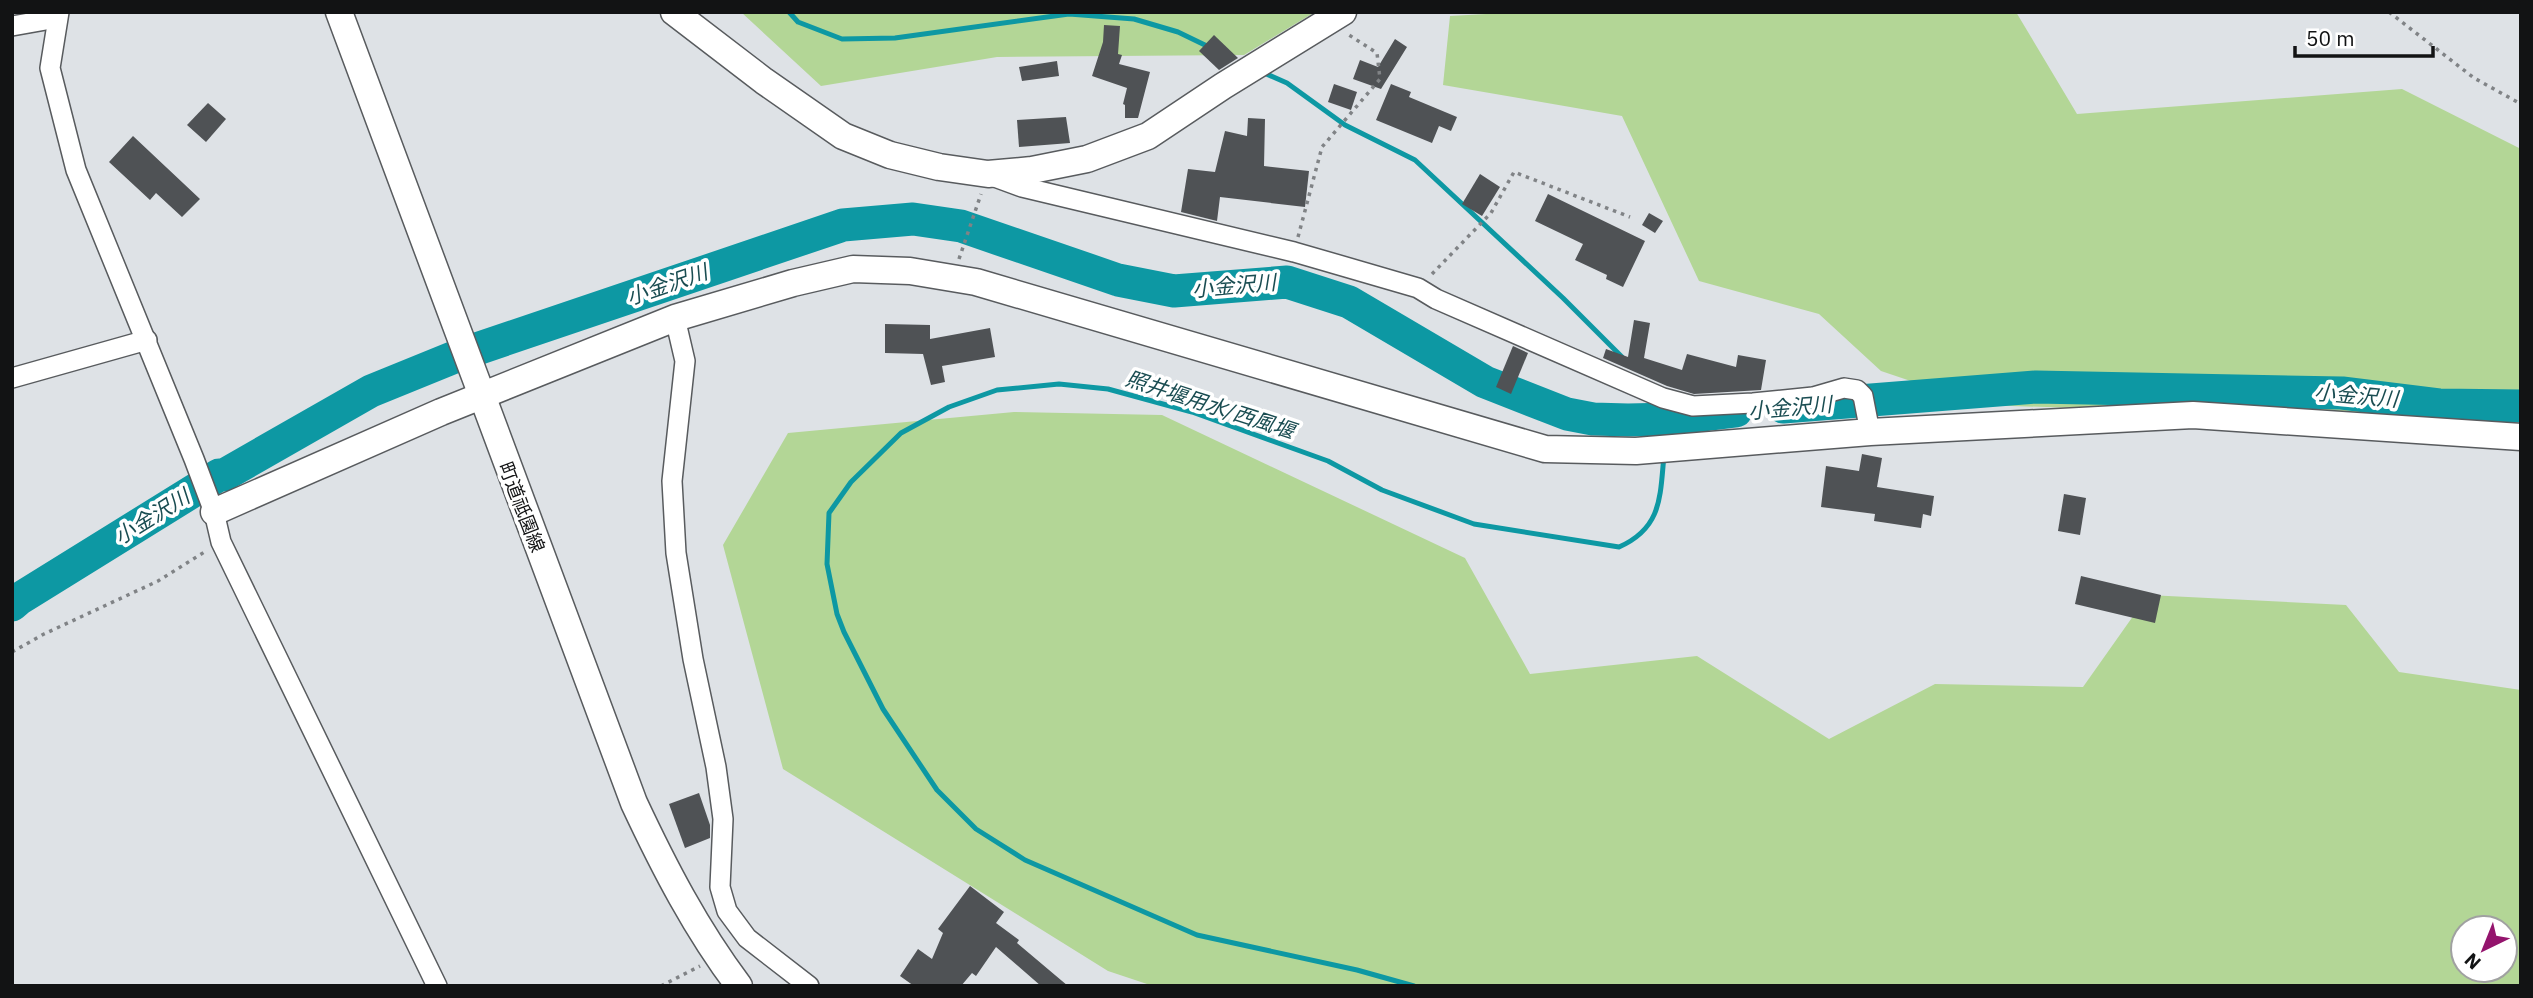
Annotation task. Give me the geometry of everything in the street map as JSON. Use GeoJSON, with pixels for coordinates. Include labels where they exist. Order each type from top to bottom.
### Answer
{"type":"FeatureCollection","features":[{"type":"Feature","properties":{"kind":"street","name":"町道祗園線"},"geometry":{"type":"LineString","coordinates":[[339,12],[634,803],[690,914],[717,958],[739,986]]}},
{"type":"Feature","properties":{"kind":"street"},"geometry":{"type":"LineString","coordinates":[[674,12],[764,81],[843,136],[890,155],[939,167],[988,174],[1032,170],[1087,159],[1148,136],[1223,86],[1333,19]]}},
{"type":"Feature","properties":{"kind":"street"},"geometry":{"type":"LineString","coordinates":[[12,26],[58,15],[50,68],[76,170],[194,459],[212,506],[220,542],[437,986]]}},
{"type":"Feature","properties":{"kind":"street"},"geometry":{"type":"LineString","coordinates":[[988,174],[1021,187],[1294,252],[1418,288],[1436,299],[1662,398],[1693,406],[1813,397],[1844,388],[1857,390],[1863,396],[1870,432]]}},
{"type":"Feature","properties":{"kind":"street"},"geometry":{"type":"LineString","coordinates":[[212,506],[259,490],[480,396],[675,318],[793,283],[853,269],[910,271],[976,282],[1545,449],[1636,451],[1870,432],[2193,415],[2521,437]]}},
{"type":"Feature","properties":{"kind":"street"},"geometry":{"type":"LineString","coordinates":[[675,318],[685,361],[672,481],[676,553],[693,659],[716,766],[723,819],[720,887],[727,911],[747,938],[809,986]]}},
{"type":"Feature","properties":{"kind":"street"},"geometry":{"type":"LineString","coordinates":[[12,378],[147,340]]}},
{"type":"Feature","properties":{"kind":"path"},"geometry":{"type":"LineString","coordinates":[[2389,12],[2474,78],[2521,104]]}},
{"type":"Feature","properties":{"kind":"path"},"geometry":{"type":"LineString","coordinates":[[1294,252],[1322,148],[1380,79],[1377,53],[1333,19]]}},
{"type":"Feature","properties":{"kind":"path"},"geometry":{"type":"LineString","coordinates":[[1418,288],[1491,213],[1514,172],[1630,217]]}},
{"type":"Feature","properties":{"kind":"path"},"geometry":{"type":"LineString","coordinates":[[961,253],[975,211]]}},
{"type":"Feature","properties":{"kind":"path"},"geometry":{"type":"LineString","coordinates":[[12,652],[44,634],[158,581],[220,542]]}},
{"type":"Feature","properties":{"kind":"green space"},"geometry":{"type":"Polygon","coordinates":[[[741,12],[1315,12],[1244,55],[997,57],[821,86],[741,12]]]}},
{"type":"Feature","properties":{"kind":"green space"},"geometry":{"type":"Polygon","coordinates":[[[1522,12],[2016,12],[2077,114],[2402,89],[2521,149],[2521,397],[2476,421],[1982,405],[1881,371],[1819,314],[1699,281],[1622,116],[1443,85],[1450,16],[1522,12]]]}},
{"type":"Feature","properties":{"kind":"green space"},"geometry":{"type":"Polygon","coordinates":[[[1014,412],[1162,415],[1465,558],[1530,674],[1697,656],[1829,739],[1935,684],[2083,687],[2148,595],[2346,605],[2399,672],[2521,690],[2521,986],[1153,986],[1108,971],[783,769],[723,545],[788,433],[1014,412]]]}},
{"type":"Feature","properties":{"kind":"building"},"geometry":{"type":"Polygon","coordinates":[[[1104,25],[1120,26],[1118,54],[1122,55],[1119,64],[1150,72],[1138,118],[1125,118],[1123,104],[1127,88],[1092,76],[1103,42],[1104,25]]]}},
{"type":"Feature","properties":{"kind":"building"},"geometry":{"type":"Polygon","coordinates":[[[1214,35],[1238,58],[1219,70],[1199,51],[1214,35]]]}},
{"type":"Feature","properties":{"kind":"building"},"geometry":{"type":"Polygon","coordinates":[[[1395,39],[1407,47],[1381,89],[1353,79],[1360,60],[1378,67],[1395,39]]]}},
{"type":"Feature","properties":{"kind":"building"},"geometry":{"type":"Polygon","coordinates":[[[1057,61],[1059,76],[1022,81],[1019,67],[1057,61]]]}},
{"type":"Feature","properties":{"kind":"building"},"geometry":{"type":"Polygon","coordinates":[[[1334,84],[1357,92],[1351,110],[1328,102],[1334,84]]]}},
{"type":"Feature","properties":{"kind":"building"},"geometry":{"type":"Polygon","coordinates":[[[1391,84],[1411,92],[1409,97],[1457,117],[1451,131],[1439,126],[1432,143],[1376,120],[1391,84]]]}},
{"type":"Feature","properties":{"kind":"building"},"geometry":{"type":"Polygon","coordinates":[[[208,103],[226,119],[206,142],[187,125],[208,103]]]}},
{"type":"Feature","properties":{"kind":"building"},"geometry":{"type":"Polygon","coordinates":[[[1066,117],[1070,143],[1019,147],[1017,120],[1066,117]]]}},
{"type":"Feature","properties":{"kind":"building"},"geometry":{"type":"Polygon","coordinates":[[[1248,118],[1265,119],[1264,166],[1309,171],[1305,207],[1220,197],[1217,221],[1181,212],[1188,169],[1215,172],[1225,131],[1247,136],[1248,118]]]}},
{"type":"Feature","properties":{"kind":"building"},"geometry":{"type":"Polygon","coordinates":[[[133,136],[200,199],[182,217],[156,193],[150,200],[109,162],[133,136]]]}},
{"type":"Feature","properties":{"kind":"building"},"geometry":{"type":"Polygon","coordinates":[[[1480,174],[1500,187],[1482,216],[1462,204],[1480,174]]]}},
{"type":"Feature","properties":{"kind":"building"},"geometry":{"type":"Polygon","coordinates":[[[1548,194],[1645,241],[1623,287],[1606,279],[1607,275],[1575,260],[1583,244],[1535,221],[1548,194]]]}},
{"type":"Feature","properties":{"kind":"building"},"geometry":{"type":"Polygon","coordinates":[[[1649,213],[1663,221],[1655,233],[1642,225],[1649,213]]]}},
{"type":"Feature","properties":{"kind":"building"},"geometry":{"type":"Polygon","coordinates":[[[1634,320],[1650,323],[1644,358],[1682,370],[1687,354],[1736,367],[1738,355],[1766,360],[1761,390],[1694,394],[1667,386],[1603,358],[1606,349],[1628,357],[1634,320]]]}},
{"type":"Feature","properties":{"kind":"building"},"geometry":{"type":"Polygon","coordinates":[[[885,324],[930,325],[930,339],[990,328],[995,357],[942,366],[945,382],[931,385],[923,354],[885,353],[885,324]]]}},
{"type":"Feature","properties":{"kind":"building"},"geometry":{"type":"Polygon","coordinates":[[[1513,346],[1528,353],[1511,394],[1496,387],[1513,346]]]}},
{"type":"Feature","properties":{"kind":"building"},"geometry":{"type":"Polygon","coordinates":[[[1862,454],[1882,458],[1877,487],[1934,496],[1931,516],[1923,514],[1921,528],[1874,521],[1875,514],[1821,507],[1826,466],[1859,471],[1862,454]]]}},
{"type":"Feature","properties":{"kind":"building"},"geometry":{"type":"Polygon","coordinates":[[[2064,494],[2086,498],[2080,535],[2058,531],[2064,494]]]}},
{"type":"Feature","properties":{"kind":"building"},"geometry":{"type":"Polygon","coordinates":[[[2081,576],[2161,595],[2155,623],[2075,604],[2081,576]]]}},
{"type":"Feature","properties":{"kind":"building"},"geometry":{"type":"Polygon","coordinates":[[[699,793],[710,825],[710,838],[685,848],[669,804],[699,793]]]}},
{"type":"Feature","properties":{"kind":"building"},"geometry":{"type":"Polygon","coordinates":[[[970,886],[1004,912],[996,923],[1019,940],[1017,943],[1068,986],[1041,986],[996,947],[976,976],[972,973],[961,986],[914,986],[900,976],[918,949],[932,959],[943,933],[938,929],[970,886]]]}},
{"type":"Feature","properties":{"kind":"waterway"},"geometry":{"type":"LineString","coordinates":[[789,12],[798,22],[842,39],[895,38],[1069,14],[1134,19],[1178,32],[1209,47]]}},
{"type":"Feature","properties":{"kind":"waterway"},"geometry":{"type":"LineString","coordinates":[[1262,72],[1287,83],[1345,125],[1415,160],[1622,357]]}},
{"type":"Feature","properties":{"kind":"waterway","name":"小金沢川"},"geometry":{"type":"LineString","coordinates":[[12,605],[219,475],[224,475],[371,391],[462,354],[843,225],[913,219],[961,226],[1118,280],[1174,291],[1287,282],[1349,302],[1485,382],[1567,414],[1593,419],[1628,420],[1672,419],[1736,411]]}},
{"type":"Feature","properties":{"kind":"waterway","name":"照井堰用水/西風堰"},"geometry":{"type":"LineString","coordinates":[[1414,986],[1357,970],[1197,935],[1025,860],[976,829],[937,790],[883,709],[844,632],[837,614],[827,564],[829,513],[851,482],[901,433],[949,407],[997,390],[1059,384],[1108,389],[1192,412],[1328,461],[1382,490],[1474,524],[1619,547],[1644,531],[1651,521],[1659,498],[1664,455]]}},
{"type":"Feature","properties":{"kind":"waterway","name":"小金沢川"},"geometry":{"type":"LineString","coordinates":[[1783,407],[2036,387],[2342,393],[2439,405],[2521,406]]}},
{"type":"Feature","properties":{"kind":"waterway","name":"照井堰用水/西風堰"},"geometry":{"type":"LineString","coordinates":[[1658,402],[1672,419],[1665,442]]}}]}
